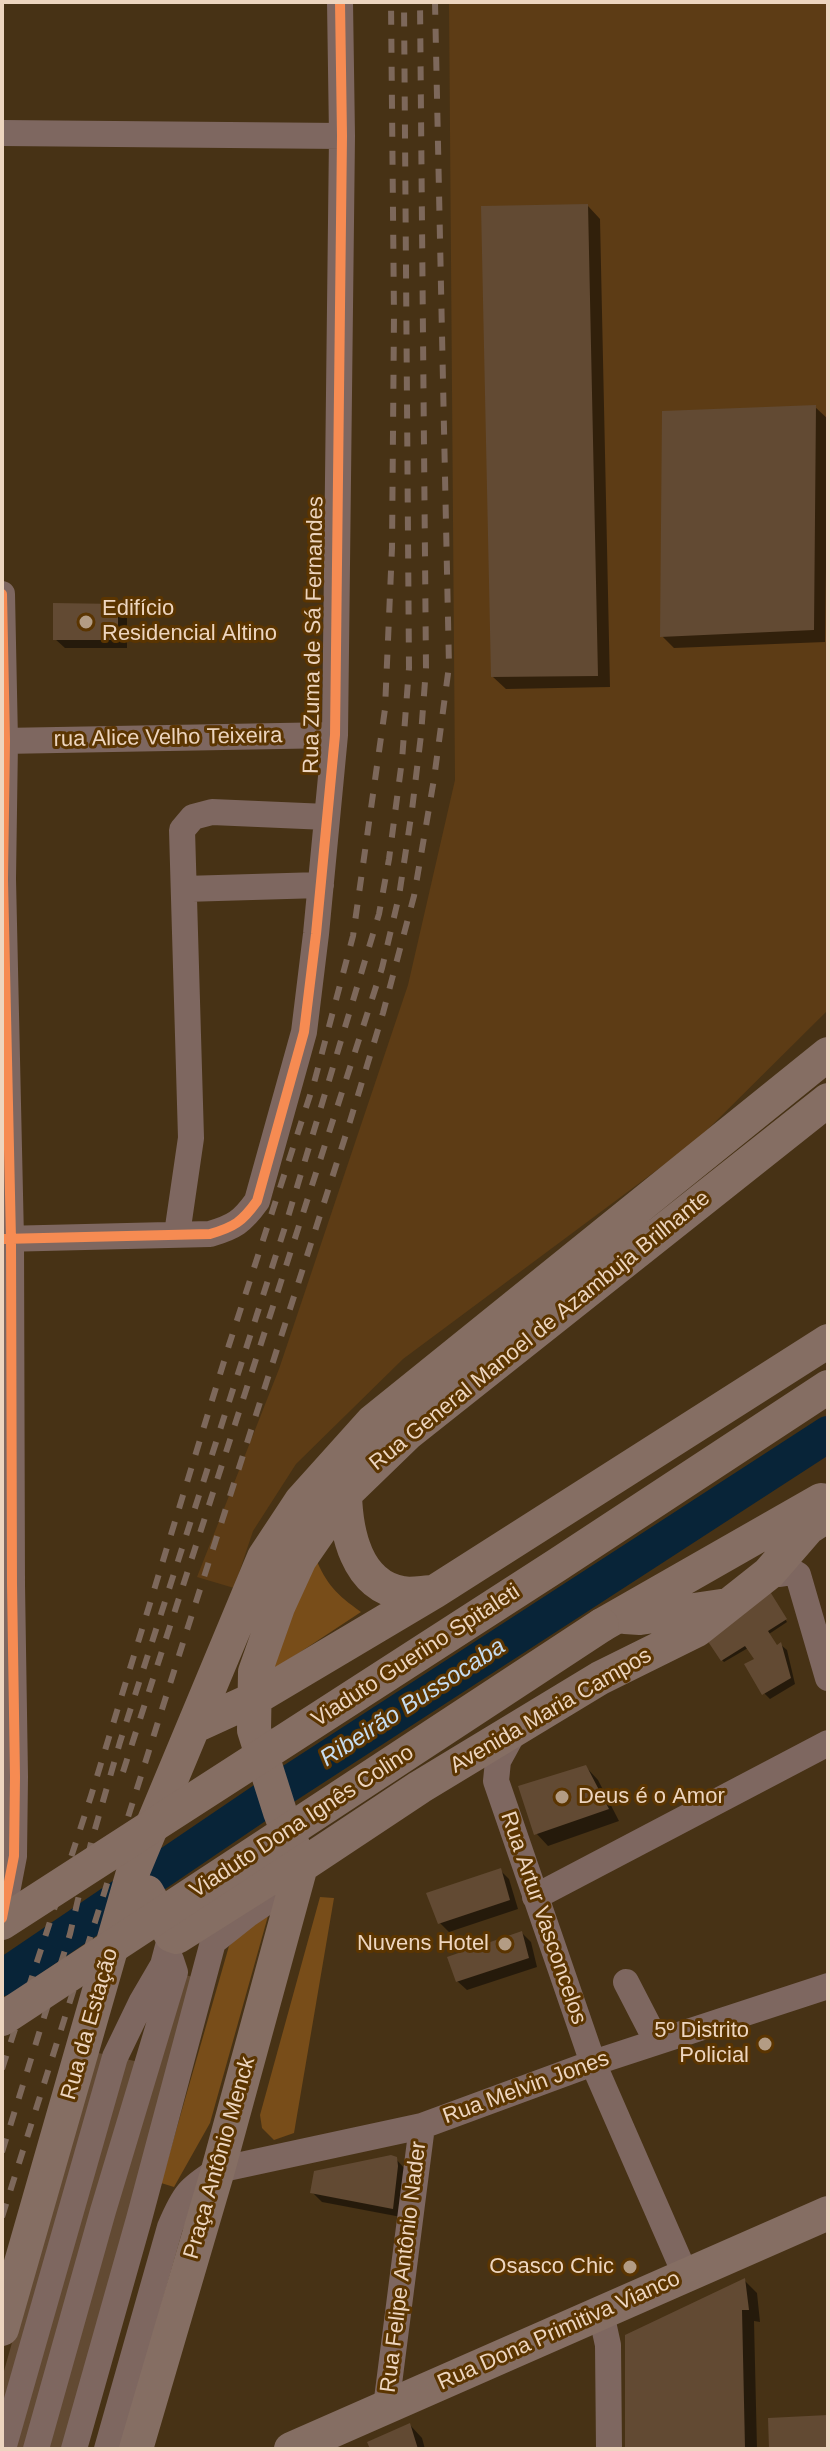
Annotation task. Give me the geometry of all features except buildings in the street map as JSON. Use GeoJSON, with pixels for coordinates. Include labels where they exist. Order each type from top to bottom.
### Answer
{"type":"FeatureCollection","features":[{"type":"Feature","properties":{"kind":"main road","name":"Rua General Manoel de Azambuja Brilhante"},"geometry":{"type":"LineString","coordinates":[[194,1729],[264,1557],[301,1501],[372,1422],[828,1054]]}},
{"type":"Feature","properties":{"kind":"main road","name":"Rua General Manoel de Azambuja Brilhante"},"geometry":{"type":"LineString","coordinates":[[301,1866],[254,1730],[255,1672],[278,1607],[300,1559],[345,1494],[407,1434],[828,1100]]}},
{"type":"Feature","properties":{"kind":"main road"},"geometry":{"type":"LineString","coordinates":[[194,1729],[254,1699],[434,1592],[828,1341]]}},
{"type":"Feature","properties":{"kind":"main road","name":"Viaduto Guerino Spitaleti"},"geometry":{"type":"LineString","coordinates":[[2,1920],[544,1574],[828,1387]]}},
{"type":"Feature","properties":{"kind":"main road"},"geometry":{"type":"LineString","coordinates":[[345,1494],[349,1540],[365,1570],[383,1586],[403,1593],[434,1592]]}},
{"type":"Feature","properties":{"kind":"main road"},"geometry":{"type":"LineString","coordinates":[[610,1621],[828,1496]]}},
{"type":"Feature","properties":{"kind":"main road","name":"Avenida Maria Campos"},"geometry":{"type":"LineString","coordinates":[[169,1942],[272,1877],[301,1866],[448,1769],[600,1678],[697,1630],[769,1573],[808,1528],[828,1515]]}},
{"type":"Feature","properties":{"kind":"main road"},"geometry":{"type":"LineString","coordinates":[[610,1621],[730,1605]]}},
{"type":"Feature","properties":{"kind":"main road","name":"Viaduto Dona Ignês Colino"},"geometry":{"type":"LineString","coordinates":[[2,2019],[610,1621]]}},
{"type":"Feature","properties":{"kind":"main road"},"geometry":{"type":"LineString","coordinates":[[194,1729],[231,1740],[272,1789]]}},
{"type":"Feature","properties":{"kind":"main road","name":"Rua da Estação"},"geometry":{"type":"LineString","coordinates":[[2,2329],[135,1882],[194,1729]]}},
{"type":"Feature","properties":{"kind":"main road","name":"Praça Antônio Menck"},"geometry":{"type":"LineString","coordinates":[[136,2449],[218,2170],[301,1866]]}},
{"type":"Feature","properties":{"kind":"main road"},"geometry":{"type":"LineString","coordinates":[[135,1882],[169,1942]]}},
{"type":"Feature","properties":{"kind":"main road","name":"Rua Dona Primitiva Vianco"},"geometry":{"type":"LineString","coordinates":[[291,2449],[828,2213]]}},
{"type":"Feature","properties":{"kind":"street","name":"Rua Zuma de Sá Fernandes"},"geometry":{"type":"LineString","coordinates":[[177,1234],[210,1234],[233,1227],[257,1201],[304,1032],[335,735],[342,136],[340,2]]}},
{"type":"Feature","properties":{"kind":"street"},"geometry":{"type":"LineString","coordinates":[[2,133],[342,136]]}},
{"type":"Feature","properties":{"kind":"street"},"geometry":{"type":"LineString","coordinates":[[2,594],[8,1778],[8,1860],[2,1920]]}},
{"type":"Feature","properties":{"kind":"street","name":"rua Alice Velho Teixeira"},"geometry":{"type":"LineString","coordinates":[[4,741],[335,735]]}},
{"type":"Feature","properties":{"kind":"street"},"geometry":{"type":"LineString","coordinates":[[7,1239],[177,1234],[191,1138],[182,830],[193,817],[212,812],[327,817]]}},
{"type":"Feature","properties":{"kind":"street"},"geometry":{"type":"LineString","coordinates":[[184,889],[321,885]]}},
{"type":"Feature","properties":{"kind":"street"},"geometry":{"type":"LineString","coordinates":[[769,1573],[793,1572],[798,1575],[828,1678]]}},
{"type":"Feature","properties":{"kind":"street"},"geometry":{"type":"LineString","coordinates":[[448,1769],[480,1771],[496,1781],[498,1761],[516,1728]]}},
{"type":"Feature","properties":{"kind":"street"},"geometry":{"type":"LineString","coordinates":[[535,1897],[828,1743]]}},
{"type":"Feature","properties":{"kind":"street","name":"Rua Artur Vasconcelos"},"geometry":{"type":"LineString","coordinates":[[496,1781],[593,2063],[686,2276]]}},
{"type":"Feature","properties":{"kind":"street"},"geometry":{"type":"LineString","coordinates":[[74,2449],[213,1942],[274,1897],[301,1866]]}},
{"type":"Feature","properties":{"kind":"street"},"geometry":{"type":"LineString","coordinates":[[3,2449],[115,2057],[142,2001],[158,1977],[169,1942]]}},
{"type":"Feature","properties":{"kind":"street"},"geometry":{"type":"LineString","coordinates":[[36,2449],[175,1972],[169,1942]]}},
{"type":"Feature","properties":{"kind":"street"},"geometry":{"type":"LineString","coordinates":[[626,1982],[657,2042]]}},
{"type":"Feature","properties":{"kind":"street","name":"Rua Melvin Jones"},"geometry":{"type":"LineString","coordinates":[[218,2170],[422,2126],[593,2063],[828,1986]]}},
{"type":"Feature","properties":{"kind":"street","name":"Rua Felipe Antônio Nader"},"geometry":{"type":"LineString","coordinates":[[386,2407],[422,2126]]}},
{"type":"Feature","properties":{"kind":"street"},"geometry":{"type":"LineString","coordinates":[[107,2449],[170,2227],[182,2199],[193,2186],[218,2170]]}},
{"type":"Feature","properties":{"kind":"street"},"geometry":{"type":"LineString","coordinates":[[601,2313],[608,2345],[609,2449]]}},
{"type":"Feature","properties":{"kind":"shaded area"},"geometry":{"type":"Polygon","coordinates":[[[449,2],[828,2],[828,1010],[696,1141],[403,1359],[296,1464],[253,1531],[234,1588],[197,1577],[279,1369],[408,985],[455,780],[449,2]]]}},
{"type":"Feature","properties":{"kind":"shaded area"},"geometry":{"type":"Polygon","coordinates":[[[315,1557],[333,1588],[361,1612],[270,1672],[315,1557]]]}},
{"type":"Feature","properties":{"kind":"shaded area"},"geometry":{"type":"Polygon","coordinates":[[[320,1897],[334,1898],[294,2133],[274,2140],[262,2128],[260,2115],[320,1897]]]}},
{"type":"Feature","properties":{"kind":"shaded area"},"geometry":{"type":"Polygon","coordinates":[[[268,1916],[210,2123],[174,2187],[161,2183],[229,1946],[249,1926],[268,1916]]]}},
{"type":"Feature","properties":{"kind":"waterway","name":"Ribeirão Bussocaba"},"geometry":{"type":"LineString","coordinates":[[2,1978],[279,1790],[828,1434]]}},
{"type":"Feature","properties":{"kind":"railway"},"geometry":{"type":"LineString","coordinates":[[2,2069],[91,1796],[229,1345],[314,1083],[353,936],[385,709],[392,548],[394,316],[391,2]]}},
{"type":"Feature","properties":{"kind":"railway"},"geometry":{"type":"LineString","coordinates":[[2,2152],[70,1934],[91,1843],[120,1742],[285,1227],[379,914],[402,760],[409,668],[404,2]]}},
{"type":"Feature","properties":{"kind":"railway"},"geometry":{"type":"LineString","coordinates":[[123,1772],[382,968],[399,896],[421,735],[426,668],[420,2]]}},
{"type":"Feature","properties":{"kind":"railway"},"geometry":{"type":"LineString","coordinates":[[2,2217],[348,1128],[414,896],[449,666],[435,2]]}},
{"type":"Feature","properties":{"kind":"cycle path"},"geometry":{"type":"LineString","coordinates":[[2,1239],[210,1234],[237,1223],[257,1201],[304,1032],[335,735],[342,136],[340,2]]}},
{"type":"Feature","properties":{"kind":"cycle path"},"geometry":{"type":"LineString","coordinates":[[2,594],[15,1777],[14,1856],[2,1918]]}},
{"type":"Feature","properties":{"kind":"place","name":"Edifício Residencial Altino"},"geometry":{"type":"Point","coordinates":[86,622]}},
{"type":"Feature","properties":{"kind":"place","name":"Deus é o Amor"},"geometry":{"type":"Point","coordinates":[562,1797]}},
{"type":"Feature","properties":{"kind":"place","name":"Nuvens Hotel"},"geometry":{"type":"Point","coordinates":[505,1944]}},
{"type":"Feature","properties":{"kind":"place","name":"5º Distrito Policial"},"geometry":{"type":"Point","coordinates":[765,2044]}},
{"type":"Feature","properties":{"kind":"place","name":"Osasco Chic"},"geometry":{"type":"Point","coordinates":[630,2267]}}]}
